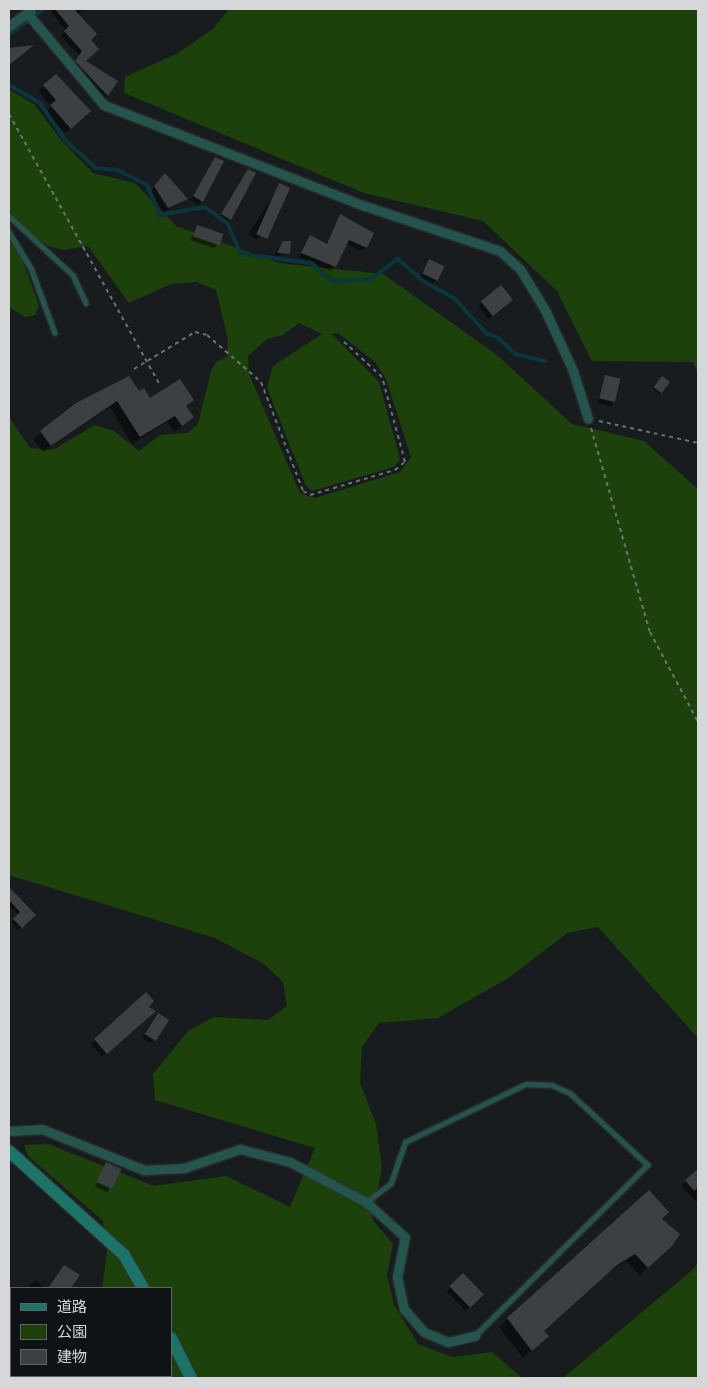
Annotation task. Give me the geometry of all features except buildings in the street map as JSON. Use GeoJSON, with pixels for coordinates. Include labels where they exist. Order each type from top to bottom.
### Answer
{"type":"FeatureCollection","features":[{"type":"Feature","properties":{"kind":"street"},"geometry":{"type":"LineString","coordinates":[[9,26],[30,11],[104,105],[365,206],[500,251],[520,269],[545,310],[573,371],[588,419]]}},
{"type":"Feature","properties":{"kind":"street"},"geometry":{"type":"LineString","coordinates":[[9,1131],[42,1129],[144,1170],[184,1168],[240,1149],[290,1162],[366,1202],[405,1238],[397,1277],[404,1309],[424,1332],[448,1342],[475,1336]]}},
{"type":"Feature","properties":{"kind":"street"},"geometry":{"type":"LineString","coordinates":[[9,1151],[124,1255],[142,1287]]}},
{"type":"Feature","properties":{"kind":"street"},"geometry":{"type":"LineString","coordinates":[[172,1340],[191,1378]]}},
{"type":"Feature","properties":{"kind":"lane"},"geometry":{"type":"LineString","coordinates":[[9,216],[73,274],[86,303]]}},
{"type":"Feature","properties":{"kind":"lane"},"geometry":{"type":"LineString","coordinates":[[9,232],[32,268],[55,333]]}},
{"type":"Feature","properties":{"kind":"lane"},"geometry":{"type":"LineString","coordinates":[[366,1202],[391,1182],[405,1142],[526,1084],[552,1085],[570,1094],[648,1165],[475,1336]]}},
{"type":"Feature","properties":{"kind":"path"},"geometry":{"type":"LineString","coordinates":[[9,114],[159,382]]}},
{"type":"Feature","properties":{"kind":"path"},"geometry":{"type":"LineString","coordinates":[[134,369],[195,332],[207,335],[254,372],[303,491],[310,495],[395,470],[405,462],[382,377],[341,339]]}},
{"type":"Feature","properties":{"kind":"path"},"geometry":{"type":"LineString","coordinates":[[698,443],[629,425],[588,419],[650,632],[698,722]]}},
{"type":"Feature","properties":{"kind":"green space"},"geometry":{"type":"Polygon","coordinates":[[[229,9],[698,9],[698,373],[693,362],[592,361],[557,291],[483,221],[364,193],[124,93],[125,77],[178,53],[213,29],[229,9]]]}},
{"type":"Feature","properties":{"kind":"green space"},"geometry":{"type":"Polygon","coordinates":[[[10,90],[35,105],[61,140],[93,173],[135,183],[176,226],[279,263],[383,274],[497,355],[572,424],[644,441],[698,489],[698,1038],[598,927],[567,933],[510,977],[438,1018],[379,1023],[362,1047],[360,1083],[376,1124],[382,1168],[372,1219],[393,1244],[387,1275],[394,1305],[418,1344],[452,1357],[492,1352],[522,1378],[146,1378],[172,1377],[172,1287],[102,1287],[107,1251],[103,1221],[28,1156],[24,1145],[48,1144],[154,1186],[226,1176],[290,1207],[315,1148],[155,1100],[153,1074],[188,1031],[214,1017],[268,1020],[287,1006],[283,982],[264,964],[215,938],[9,875],[9,417],[30,448],[53,450],[95,425],[114,431],[139,451],[160,435],[187,433],[198,424],[211,371],[216,362],[227,357],[228,340],[216,290],[196,282],[171,284],[129,303],[88,246],[63,250],[48,246],[9,220],[10,90]],[[299,323],[283,335],[267,339],[248,356],[249,374],[300,493],[315,498],[400,472],[411,457],[386,379],[375,362],[338,333],[332,334],[379,382],[400,459],[394,467],[312,491],[306,486],[267,388],[273,366],[322,334],[299,323]]]}},
{"type":"Feature","properties":{"kind":"green space"},"geometry":{"type":"Polygon","coordinates":[[[9,221],[39,306],[35,315],[25,317],[9,307],[9,221]]]}},
{"type":"Feature","properties":{"kind":"green space"},"geometry":{"type":"Polygon","coordinates":[[[698,1264],[698,1378],[563,1378],[690,1272],[698,1264]]]}},
{"type":"Feature","properties":{"kind":"waterway"},"geometry":{"type":"LineString","coordinates":[[9,35],[44,9]]}},
{"type":"Feature","properties":{"kind":"waterway"},"geometry":{"type":"LineString","coordinates":[[9,85],[39,102],[66,141],[96,168],[118,170],[147,185],[160,215],[205,207],[227,223],[241,254],[311,263],[332,281],[370,280],[398,259],[423,281],[454,298],[487,334],[497,337],[515,354],[545,361]]}}]}
